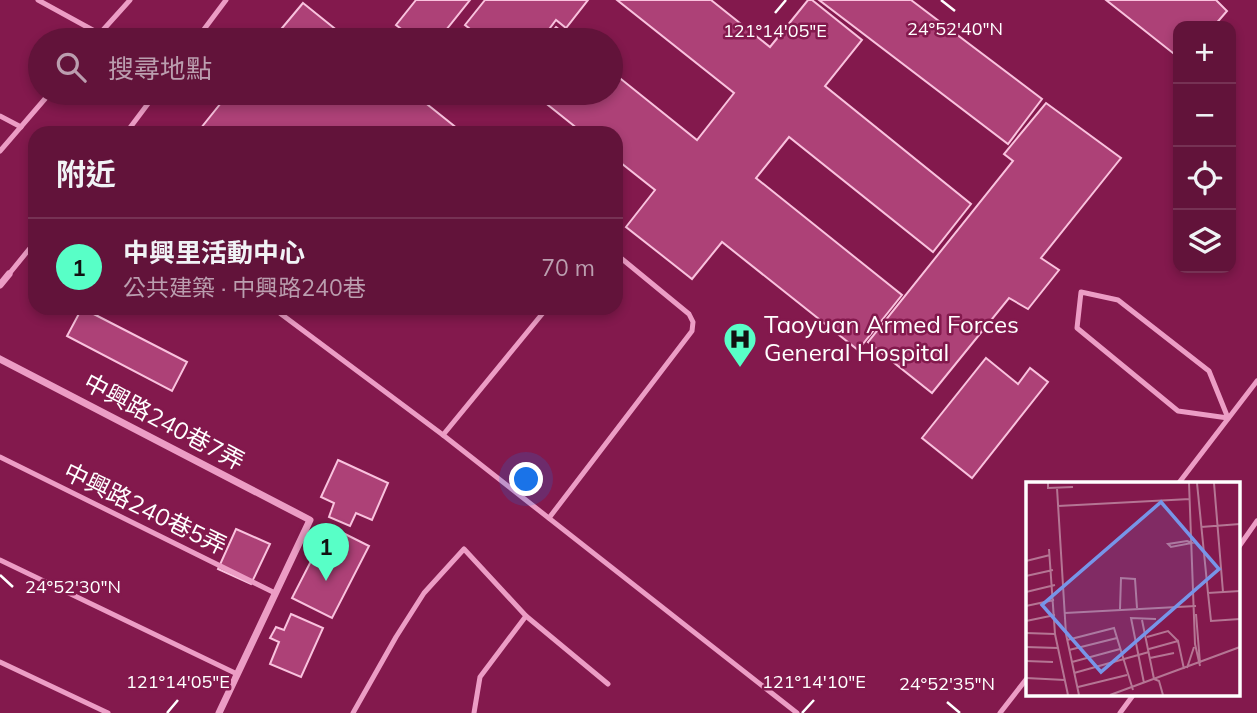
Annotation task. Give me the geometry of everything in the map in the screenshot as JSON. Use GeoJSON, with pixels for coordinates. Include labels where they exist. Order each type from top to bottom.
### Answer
{"type":"FeatureCollection","features":[{"type":"Feature","properties":{"kind":"street"},"geometry":{"type":"LineString","coordinates":[[0,285],[9,274]]}},
{"type":"Feature","properties":{"kind":"street","name":"中興路240巷7弄"},"geometry":{"type":"LineString","coordinates":[[0,359],[310,520],[275,593]]}},
{"type":"Feature","properties":{"kind":"street"},"geometry":{"type":"LineString","coordinates":[[219,713],[275,593]]}},
{"type":"Feature","properties":{"kind":"lane"},"geometry":{"type":"LineString","coordinates":[[38,0],[89,28]]}},
{"type":"Feature","properties":{"kind":"lane"},"geometry":{"type":"LineString","coordinates":[[105,28],[130,0]]}},
{"type":"Feature","properties":{"kind":"lane"},"geometry":{"type":"LineString","coordinates":[[205,28],[226,0]]}},
{"type":"Feature","properties":{"kind":"lane"},"geometry":{"type":"LineString","coordinates":[[0,151],[40,105]]}},
{"type":"Feature","properties":{"kind":"lane"},"geometry":{"type":"LineString","coordinates":[[131,126],[147,105]]}},
{"type":"Feature","properties":{"kind":"lane"},"geometry":{"type":"LineString","coordinates":[[0,116],[21,127]]}},
{"type":"Feature","properties":{"kind":"lane"},"geometry":{"type":"LineString","coordinates":[[9,274],[28,251]]}},
{"type":"Feature","properties":{"kind":"lane"},"geometry":{"type":"LineString","coordinates":[[550,518],[692,331],[693,322],[689,314],[623,260]]}},
{"type":"Feature","properties":{"kind":"lane"},"geometry":{"type":"LineString","coordinates":[[1081,292],[1118,300],[1209,371],[1228,418],[1178,411],[1077,328],[1081,292]]}},
{"type":"Feature","properties":{"kind":"lane"},"geometry":{"type":"LineString","coordinates":[[282,315],[443,435],[797,713]]}},
{"type":"Feature","properties":{"kind":"lane"},"geometry":{"type":"LineString","coordinates":[[443,435],[541,315]]}},
{"type":"Feature","properties":{"kind":"lane"},"geometry":{"type":"LineString","coordinates":[[1180,482],[1257,381]]}},
{"type":"Feature","properties":{"kind":"lane","name":"中興路240巷5弄"},"geometry":{"type":"LineString","coordinates":[[0,457],[275,593]]}},
{"type":"Feature","properties":{"kind":"lane"},"geometry":{"type":"LineString","coordinates":[[1240,545],[1257,521]]}},
{"type":"Feature","properties":{"kind":"lane"},"geometry":{"type":"LineString","coordinates":[[353,713],[424,593],[464,550],[526,616],[607,684]]}},
{"type":"Feature","properties":{"kind":"lane"},"geometry":{"type":"LineString","coordinates":[[0,560],[237,674]]}},
{"type":"Feature","properties":{"kind":"lane"},"geometry":{"type":"LineString","coordinates":[[474,713],[480,677],[526,616]]}},
{"type":"Feature","properties":{"kind":"lane"},"geometry":{"type":"LineString","coordinates":[[0,662],[108,713]]}},
{"type":"Feature","properties":{"kind":"lane"},"geometry":{"type":"LineString","coordinates":[[1000,713],[1026,680]]}},
{"type":"Feature","properties":{"kind":"lane"},"geometry":{"type":"LineString","coordinates":[[1120,713],[1132,696]]}},
{"type":"Feature","properties":{"kind":"building"},"geometry":{"type":"Polygon","coordinates":[[[416,0],[470,0],[448,28],[400,28],[396,25],[416,0]]]}},
{"type":"Feature","properties":{"kind":"building"},"geometry":{"type":"Polygon","coordinates":[[[485,0],[588,0],[566,28],[556,20],[550,28],[469,28],[465,25],[485,0]]]}},
{"type":"Feature","properties":{"kind":"building"},"geometry":{"type":"Polygon","coordinates":[[[617,0],[711,0],[770,47],[808,0],[812,0],[862,40],[825,86],[971,204],[933,252],[789,137],[756,178],[902,295],[858,350],[722,242],[692,279],[626,227],[655,190],[623,165],[623,126],[574,126],[548,105],[623,105],[623,81],[697,140],[734,93],[617,0]]]}},
{"type":"Feature","properties":{"kind":"building"},"geometry":{"type":"Polygon","coordinates":[[[819,0],[911,0],[1042,99],[1008,144],[819,0]]]}},
{"type":"Feature","properties":{"kind":"building"},"geometry":{"type":"Polygon","coordinates":[[[1106,0],[1216,0],[1227,11],[1218,21],[1173,21],[1173,53],[1106,0]]]}},
{"type":"Feature","properties":{"kind":"building"},"geometry":{"type":"Polygon","coordinates":[[[303,3],[334,28],[282,28],[303,3]]]}},
{"type":"Feature","properties":{"kind":"building"},"geometry":{"type":"Polygon","coordinates":[[[1046,103],[1121,158],[1041,258],[1059,270],[1028,309],[1009,298],[932,393],[868,342],[1013,161],[1004,154],[1046,103]]]}},
{"type":"Feature","properties":{"kind":"building"},"geometry":{"type":"Polygon","coordinates":[[[219,105],[428,105],[454,126],[203,126],[219,105]]]}},
{"type":"Feature","properties":{"kind":"building"},"geometry":{"type":"Polygon","coordinates":[[[78,315],[96,315],[187,362],[172,391],[67,336],[78,315]]]}},
{"type":"Feature","properties":{"kind":"building"},"geometry":{"type":"Polygon","coordinates":[[[986,358],[1018,384],[1030,368],[1048,382],[972,478],[922,438],[986,358]]]}},
{"type":"Feature","properties":{"kind":"building"},"geometry":{"type":"Polygon","coordinates":[[[338,460],[388,483],[372,520],[356,513],[350,526],[329,517],[334,503],[321,497],[338,460]]]}},
{"type":"Feature","properties":{"kind":"building"},"geometry":{"type":"Polygon","coordinates":[[[329,526],[369,546],[332,618],[292,598],[329,526]]]}},
{"type":"Feature","properties":{"kind":"building"},"geometry":{"type":"Polygon","coordinates":[[[236,529],[270,544],[251,584],[218,569],[236,529]]]}},
{"type":"Feature","properties":{"kind":"building"},"geometry":{"type":"Polygon","coordinates":[[[291,614],[323,628],[301,677],[270,664],[279,642],[270,638],[276,627],[284,630],[291,614]]]}},
{"type":"Feature","properties":{"kind":"place","name":"Taoyuan Armed Forces General Hospital"},"geometry":{"type":"Point","coordinates":[740,369]}},
{"type":"Feature","properties":{"kind":"place","name":"中興里活動中心"},"geometry":{"type":"Point","coordinates":[326,581]}}]}
